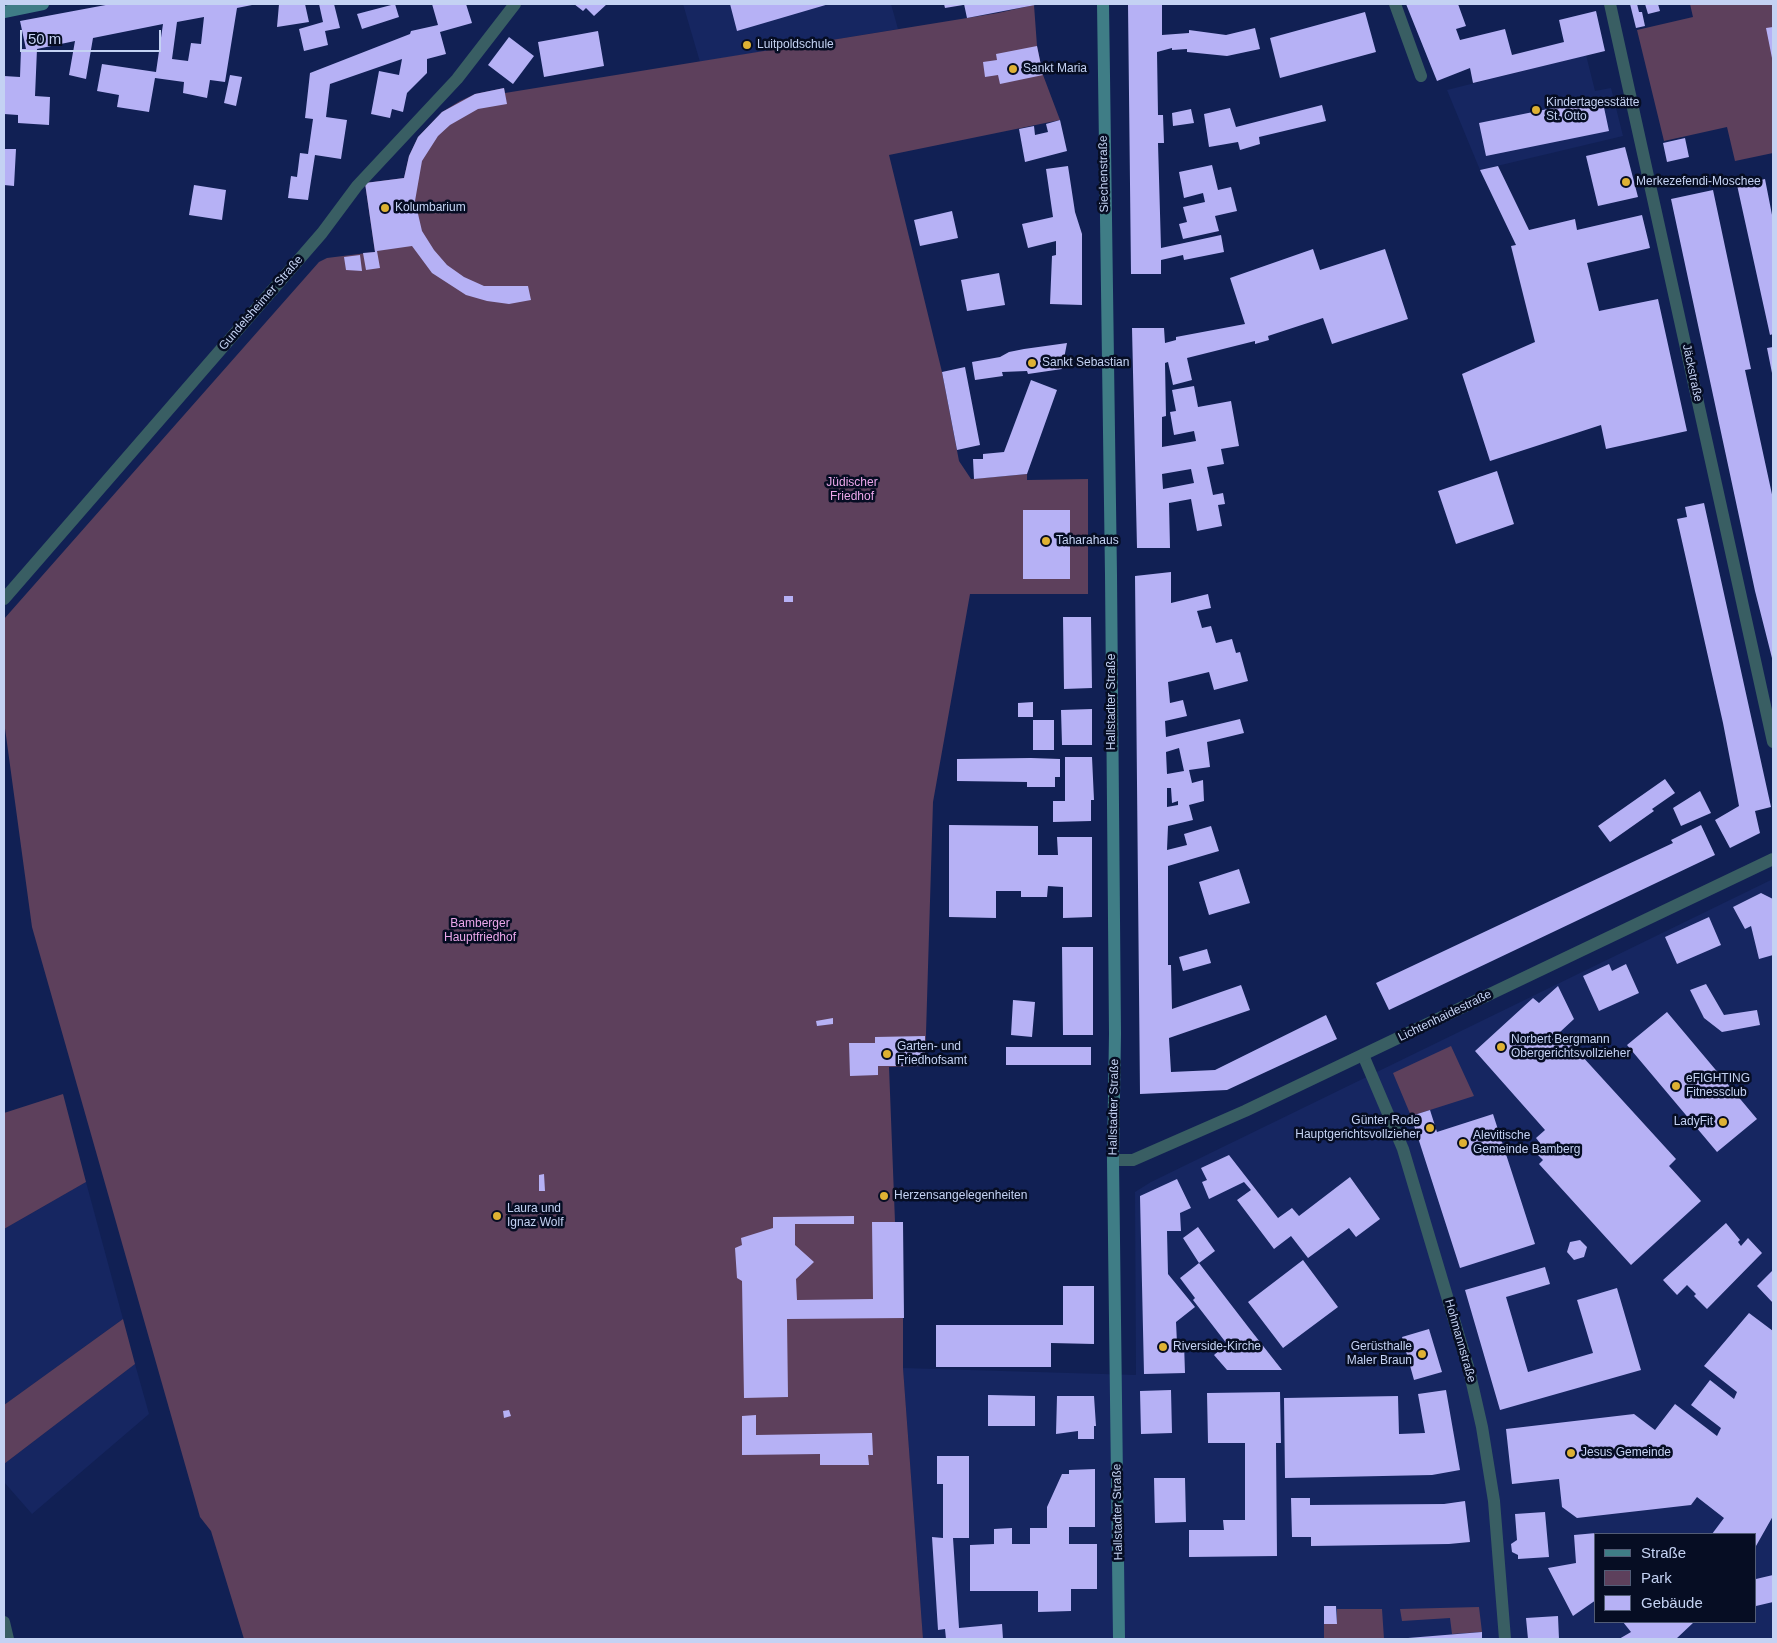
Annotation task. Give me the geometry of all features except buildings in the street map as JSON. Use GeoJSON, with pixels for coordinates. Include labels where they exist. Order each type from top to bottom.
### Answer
{"type":"FeatureCollection","features":[{"type":"Feature","properties":{"kind":"main road"},"geometry":{"type":"LineString","coordinates":[[4,12],[42,4]]}},
{"type":"Feature","properties":{"kind":"main road","name":"Siechenstraße"},"geometry":{"type":"LineString","coordinates":[[1103,4],[1111,575]]}},
{"type":"Feature","properties":{"kind":"main road","name":"Hallstadter Straße"},"geometry":{"type":"LineString","coordinates":[[1111,575],[1115,1034],[1113,1160],[1119,1639]]}},
{"type":"Feature","properties":{"kind":"street","name":"Gundelsheimer Straße"},"geometry":{"type":"LineString","coordinates":[[4,599],[322,233],[357,186],[457,79],[515,4]]}},
{"type":"Feature","properties":{"kind":"street"},"geometry":{"type":"LineString","coordinates":[[1395,4],[1421,76]]}},
{"type":"Feature","properties":{"kind":"street","name":"Jäckstraße"},"geometry":{"type":"LineString","coordinates":[[1610,4],[1773,742]]}},
{"type":"Feature","properties":{"kind":"street","name":"Lichtenhaidestraße"},"geometry":{"type":"LineString","coordinates":[[1113,1160],[1133,1160],[1245,1111],[1773,859]]}},
{"type":"Feature","properties":{"kind":"street","name":"Hohmannstraße"},"geometry":{"type":"LineString","coordinates":[[1363,1055],[1403,1149],[1469,1370],[1482,1427],[1494,1501],[1505,1639]]}},
{"type":"Feature","properties":{"kind":"street"},"geometry":{"type":"LineString","coordinates":[[4,1622],[8,1639]]}},
{"type":"Feature","properties":{"kind":"shaded area","name":"Luitpoldschule"},"geometry":{"type":"Polygon","coordinates":[[[683,4],[891,4],[898,29],[700,62],[683,4]]]}},
{"type":"Feature","properties":{"kind":"shaded area","name":"Kindertagesstätte St. Otto"},"geometry":{"type":"Polygon","coordinates":[[[1586,55],[1595,91],[1611,88],[1623,136],[1480,170],[1447,90],[1586,55]]]}},
{"type":"Feature","properties":{"kind":"shaded area"},"geometry":{"type":"Polygon","coordinates":[[[1773,879],[1773,1639],[923,1639],[903,1368],[1136,1375],[1135,1192],[1151,1182],[1773,879]]]}},
{"type":"Feature","properties":{"kind":"shaded area"},"geometry":{"type":"Polygon","coordinates":[[[86,1182],[123,1319],[4,1405],[4,1229],[86,1182]]]}},
{"type":"Feature","properties":{"kind":"shaded area"},"geometry":{"type":"Polygon","coordinates":[[[135,1364],[149,1414],[32,1514],[4,1482],[4,1464],[135,1364]]]}},
{"type":"Feature","properties":{"kind":"green space"},"geometry":{"type":"Polygon","coordinates":[[[1690,4],[1773,4],[1773,153],[1735,161],[1727,127],[1664,141],[1637,30],[1693,17],[1690,4]]]}},
{"type":"Feature","properties":{"kind":"green space","name":"Bamberger Hauptfriedhof"},"geometry":{"type":"Polygon","coordinates":[[[1034,5],[1037,46],[1043,75],[1060,120],[889,155],[942,372],[959,461],[971,479],[1027,474],[1027,480],[1088,479],[1088,594],[970,594],[933,802],[925,1066],[889,1067],[895,1222],[903,1222],[903,1368],[923,1639],[244,1639],[211,1531],[200,1517],[32,927],[4,721],[4,619],[319,262],[327,258],[375,252],[365,183],[404,178],[409,156],[418,137],[442,112],[460,101],[475,94],[504,88],[505,93],[998,13],[1034,5]]]}},
{"type":"Feature","properties":{"kind":"green space"},"geometry":{"type":"Polygon","coordinates":[[[1451,1046],[1474,1096],[1411,1116],[1393,1073],[1451,1046]]]}},
{"type":"Feature","properties":{"kind":"green space"},"geometry":{"type":"Polygon","coordinates":[[[63,1094],[86,1182],[4,1229],[4,1113],[63,1094]]]}},
{"type":"Feature","properties":{"kind":"green space"},"geometry":{"type":"Polygon","coordinates":[[[123,1319],[135,1364],[4,1464],[4,1405],[123,1319]]]}},
{"type":"Feature","properties":{"kind":"green space"},"geometry":{"type":"Polygon","coordinates":[[[1479,1607],[1482,1632],[1452,1634],[1450,1618],[1402,1621],[1400,1609],[1479,1607]]]}},
{"type":"Feature","properties":{"kind":"green space"},"geometry":{"type":"Polygon","coordinates":[[[1337,1609],[1382,1609],[1384,1639],[1324,1639],[1324,1624],[1337,1624],[1337,1609]]]}},
{"type":"Feature","properties":{"kind":"place","name":"Luitpoldschule"},"geometry":{"type":"Point","coordinates":[747,45]}},
{"type":"Feature","properties":{"kind":"place","name":"Sankt Maria"},"geometry":{"type":"Point","coordinates":[1013,69]}},
{"type":"Feature","properties":{"kind":"place","name":"Kindertagesstätte St. Otto"},"geometry":{"type":"Point","coordinates":[1536,110]}},
{"type":"Feature","properties":{"kind":"place","name":"Merkezefendi-Moschee"},"geometry":{"type":"Point","coordinates":[1626,182]}},
{"type":"Feature","properties":{"kind":"place","name":"Kolumbarium"},"geometry":{"type":"Point","coordinates":[385,208]}},
{"type":"Feature","properties":{"kind":"place","name":"Sankt Sebastian"},"geometry":{"type":"Point","coordinates":[1032,363]}},
{"type":"Feature","properties":{"kind":"place","name":"Taharahaus"},"geometry":{"type":"Point","coordinates":[1046,541]}},
{"type":"Feature","properties":{"kind":"place","name":"Norbert Bergmann Obergerichtsvollzieher"},"geometry":{"type":"Point","coordinates":[1501,1047]}},
{"type":"Feature","properties":{"kind":"place","name":"Garten- und Friedhofsamt"},"geometry":{"type":"Point","coordinates":[887,1054]}},
{"type":"Feature","properties":{"kind":"place","name":"eFIGHTING Fitnessclub"},"geometry":{"type":"Point","coordinates":[1676,1086]}},
{"type":"Feature","properties":{"kind":"place","name":"LadyFit"},"geometry":{"type":"Point","coordinates":[1723,1122]}},
{"type":"Feature","properties":{"kind":"place","name":"Günter Rode Hauptgerichtsvollzieher"},"geometry":{"type":"Point","coordinates":[1430,1128]}},
{"type":"Feature","properties":{"kind":"place","name":"Alevitische Gemeinde Bamberg"},"geometry":{"type":"Point","coordinates":[1463,1143]}},
{"type":"Feature","properties":{"kind":"place","name":"Herzensangelegenheiten"},"geometry":{"type":"Point","coordinates":[884,1196]}},
{"type":"Feature","properties":{"kind":"place","name":"Laura und Ignaz Wolf"},"geometry":{"type":"Point","coordinates":[497,1216]}},
{"type":"Feature","properties":{"kind":"place","name":"Riverside-Kirche"},"geometry":{"type":"Point","coordinates":[1163,1347]}},
{"type":"Feature","properties":{"kind":"place","name":"Gerüsthalle Maler Braun"},"geometry":{"type":"Point","coordinates":[1422,1354]}},
{"type":"Feature","properties":{"kind":"place","name":"Jesus Gemeinde"},"geometry":{"type":"Point","coordinates":[1571,1453]}},
{"type":"Feature","properties":{"kind":"park label","name":"Jüdischer Friedhof"},"geometry":{"type":"Point","coordinates":[852,490]}}]}
